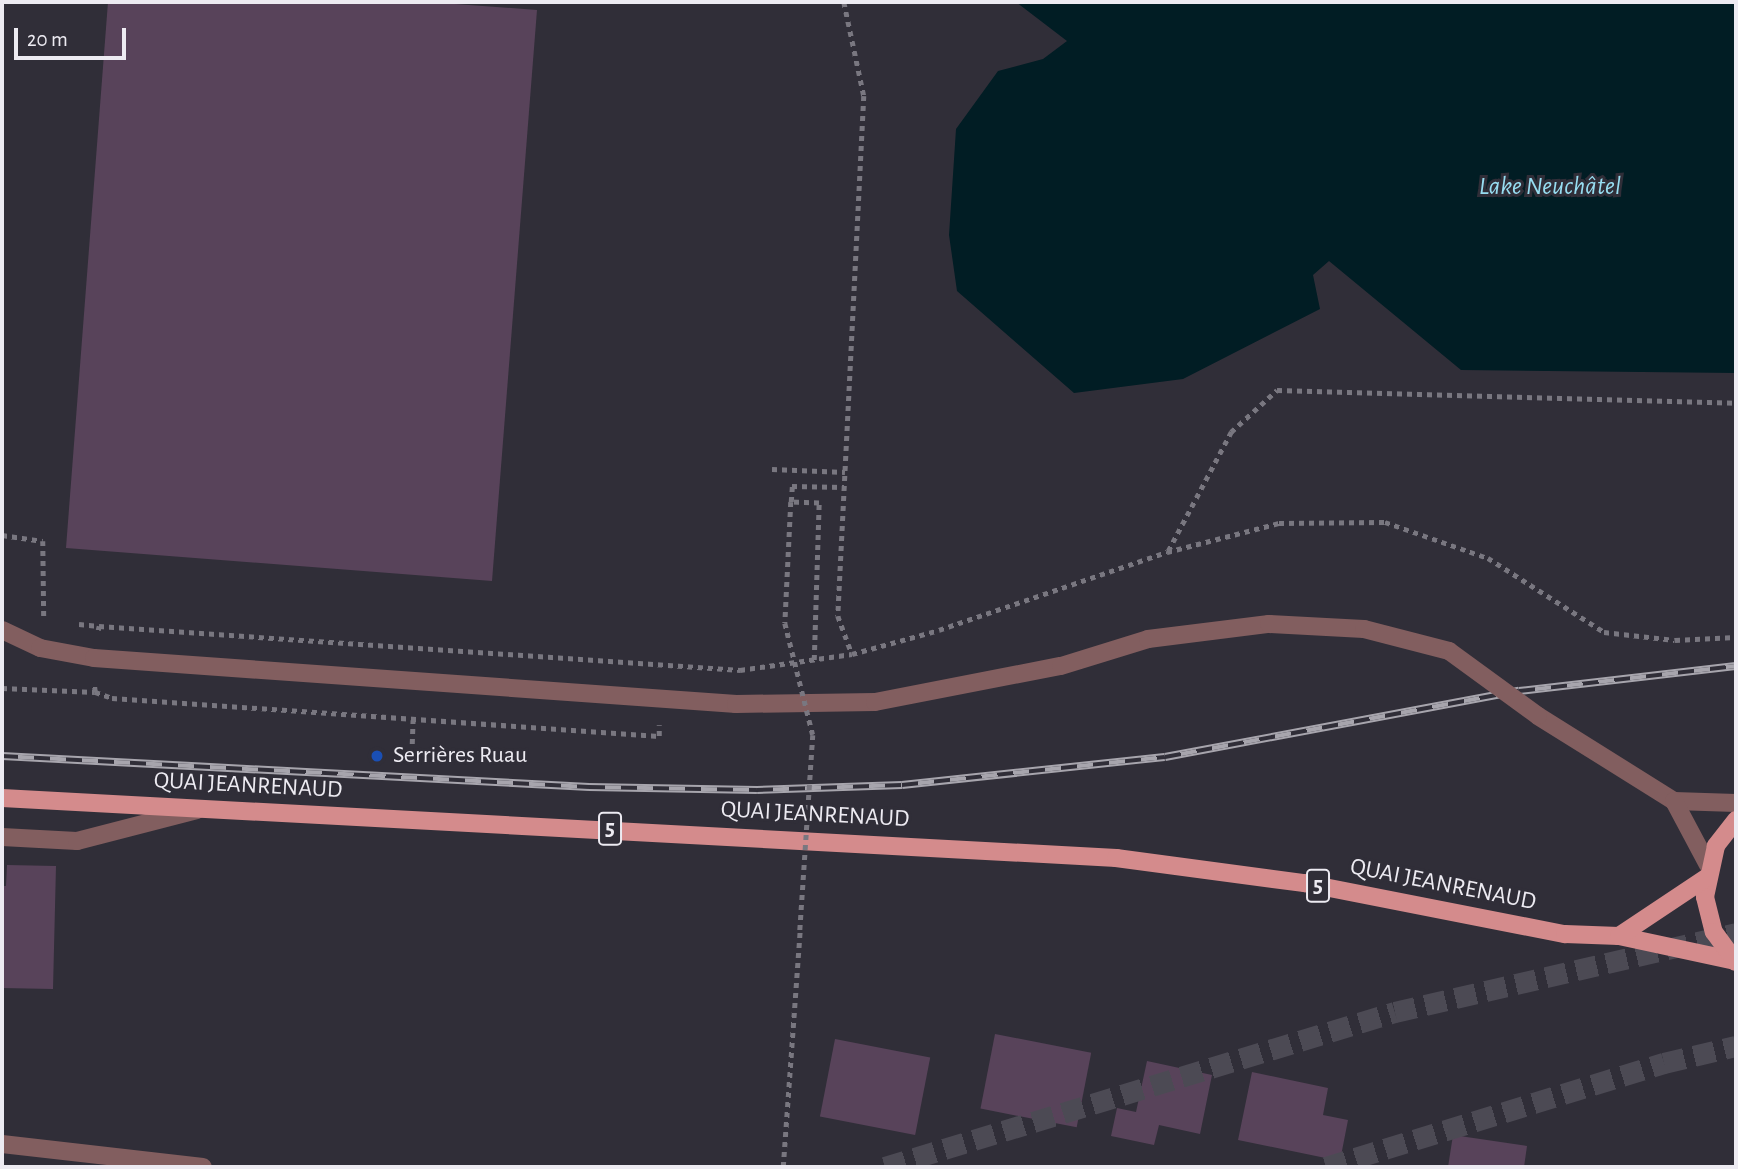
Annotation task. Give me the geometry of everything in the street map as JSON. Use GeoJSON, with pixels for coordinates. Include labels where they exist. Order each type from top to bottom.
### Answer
{"type":"FeatureCollection","features":[{"type":"Feature","properties":{"kind":"main road","name":"QUAI JEANRENAUD"},"geometry":{"type":"LineString","coordinates":[[2,798],[1103,857],[1304,883],[1566,934],[1619,936]]}},
{"type":"Feature","properties":{"kind":"main road"},"geometry":{"type":"LineString","coordinates":[[1736,820],[1716,846],[1707,872],[1708,915],[1723,948],[1736,961]]}},
{"type":"Feature","properties":{"kind":"main road"},"geometry":{"type":"LineString","coordinates":[[1619,936],[1707,872]]}},
{"type":"Feature","properties":{"kind":"main road","name":"5"},"geometry":{"type":"LineString","coordinates":[[1619,936],[1736,961]]}},
{"type":"Feature","properties":{"kind":"street"},"geometry":{"type":"LineString","coordinates":[[2,630],[40,648],[94,658],[736,704],[875,702],[1061,666],[1148,639],[1269,624],[1364,629],[1449,651],[1538,716],[1674,801],[1736,803]]}},
{"type":"Feature","properties":{"kind":"street"},"geometry":{"type":"LineString","coordinates":[[1674,801],[1707,872]]}},
{"type":"Feature","properties":{"kind":"street"},"geometry":{"type":"LineString","coordinates":[[2,837],[77,841],[205,808]]}},
{"type":"Feature","properties":{"kind":"street"},"geometry":{"type":"LineString","coordinates":[[2,1143],[203,1167]]}},
{"type":"Feature","properties":{"kind":"path"},"geometry":{"type":"LineString","coordinates":[[844,2],[864,96],[838,616],[852,654]]}},
{"type":"Feature","properties":{"kind":"path"},"geometry":{"type":"LineString","coordinates":[[1167,552],[1231,432],[1277,390],[1736,404]]}},
{"type":"Feature","properties":{"kind":"path"},"geometry":{"type":"LineString","coordinates":[[772,469],[845,472]]}},
{"type":"Feature","properties":{"kind":"path"},"geometry":{"type":"LineString","coordinates":[[783,1167],[813,735],[785,623],[792,486],[844,487]]}},
{"type":"Feature","properties":{"kind":"path"},"geometry":{"type":"LineString","coordinates":[[791,502],[819,503],[814,660]]}},
{"type":"Feature","properties":{"kind":"path"},"geometry":{"type":"LineString","coordinates":[[71,623],[740,670],[852,654],[939,630],[1167,552],[1279,523],[1385,522],[1488,558],[1604,632],[1675,640],[1736,637]]}},
{"type":"Feature","properties":{"kind":"path"},"geometry":{"type":"LineString","coordinates":[[2,534],[43,541],[44,621],[58,622]]}},
{"type":"Feature","properties":{"kind":"path"},"geometry":{"type":"LineString","coordinates":[[94,692],[94,658],[99,625]]}},
{"type":"Feature","properties":{"kind":"path"},"geometry":{"type":"LineString","coordinates":[[2,688],[94,692],[112,698],[659,736],[660,717]]}},
{"type":"Feature","properties":{"kind":"path"},"geometry":{"type":"LineString","coordinates":[[412,744],[413,720]]}},
{"type":"Feature","properties":{"kind":"water","name":"Lake Neuchâtel"},"geometry":{"type":"Polygon","coordinates":[[[1016,2],[1736,2],[1736,373],[1461,370],[1329,261],[1313,275],[1320,309],[1183,379],[1074,393],[957,291],[949,235],[956,129],[998,71],[1043,59],[1067,41],[1016,2]]]}},
{"type":"Feature","properties":{"kind":"building"},"geometry":{"type":"Polygon","coordinates":[[[108,2],[428,2],[537,10],[492,581],[66,548],[108,2]]]}},
{"type":"Feature","properties":{"kind":"building"},"geometry":{"type":"Polygon","coordinates":[[[7,865],[56,866],[53,989],[2,988],[2,886],[6,886],[7,865]]]}},
{"type":"Feature","properties":{"kind":"building"},"geometry":{"type":"Polygon","coordinates":[[[995,1034],[1091,1053],[1077,1127],[980,1109],[995,1034]]]}},
{"type":"Feature","properties":{"kind":"building"},"geometry":{"type":"Polygon","coordinates":[[[835,1039],[930,1058],[915,1135],[820,1117],[835,1039]]]}},
{"type":"Feature","properties":{"kind":"building"},"geometry":{"type":"Polygon","coordinates":[[[1147,1061],[1212,1075],[1200,1134],[1159,1125],[1154,1145],[1111,1136],[1117,1108],[1136,1112],[1147,1061]]]}},
{"type":"Feature","properties":{"kind":"building"},"geometry":{"type":"Polygon","coordinates":[[[1252,1072],[1328,1088],[1323,1115],[1348,1120],[1340,1161],[1238,1140],[1252,1072]]]}},
{"type":"Feature","properties":{"kind":"building"},"geometry":{"type":"Polygon","coordinates":[[[1453,1135],[1527,1146],[1524,1167],[1448,1167],[1453,1135]]]}},
{"type":"Feature","properties":{"kind":"tunnel"},"geometry":{"type":"LineString","coordinates":[[885,1167],[1395,1012],[1736,933]]}},
{"type":"Feature","properties":{"kind":"tunnel"},"geometry":{"type":"LineString","coordinates":[[1326,1167],[1664,1063],[1736,1046]]}},
{"type":"Feature","properties":{"kind":"railway"},"geometry":{"type":"LineString","coordinates":[[2,756],[589,787],[757,790],[902,785],[1165,757],[1519,691],[1736,666]]}},
{"type":"Feature","properties":{"kind":"place","name":"Serrières Ruau"},"geometry":{"type":"Point","coordinates":[377,756]}}]}
